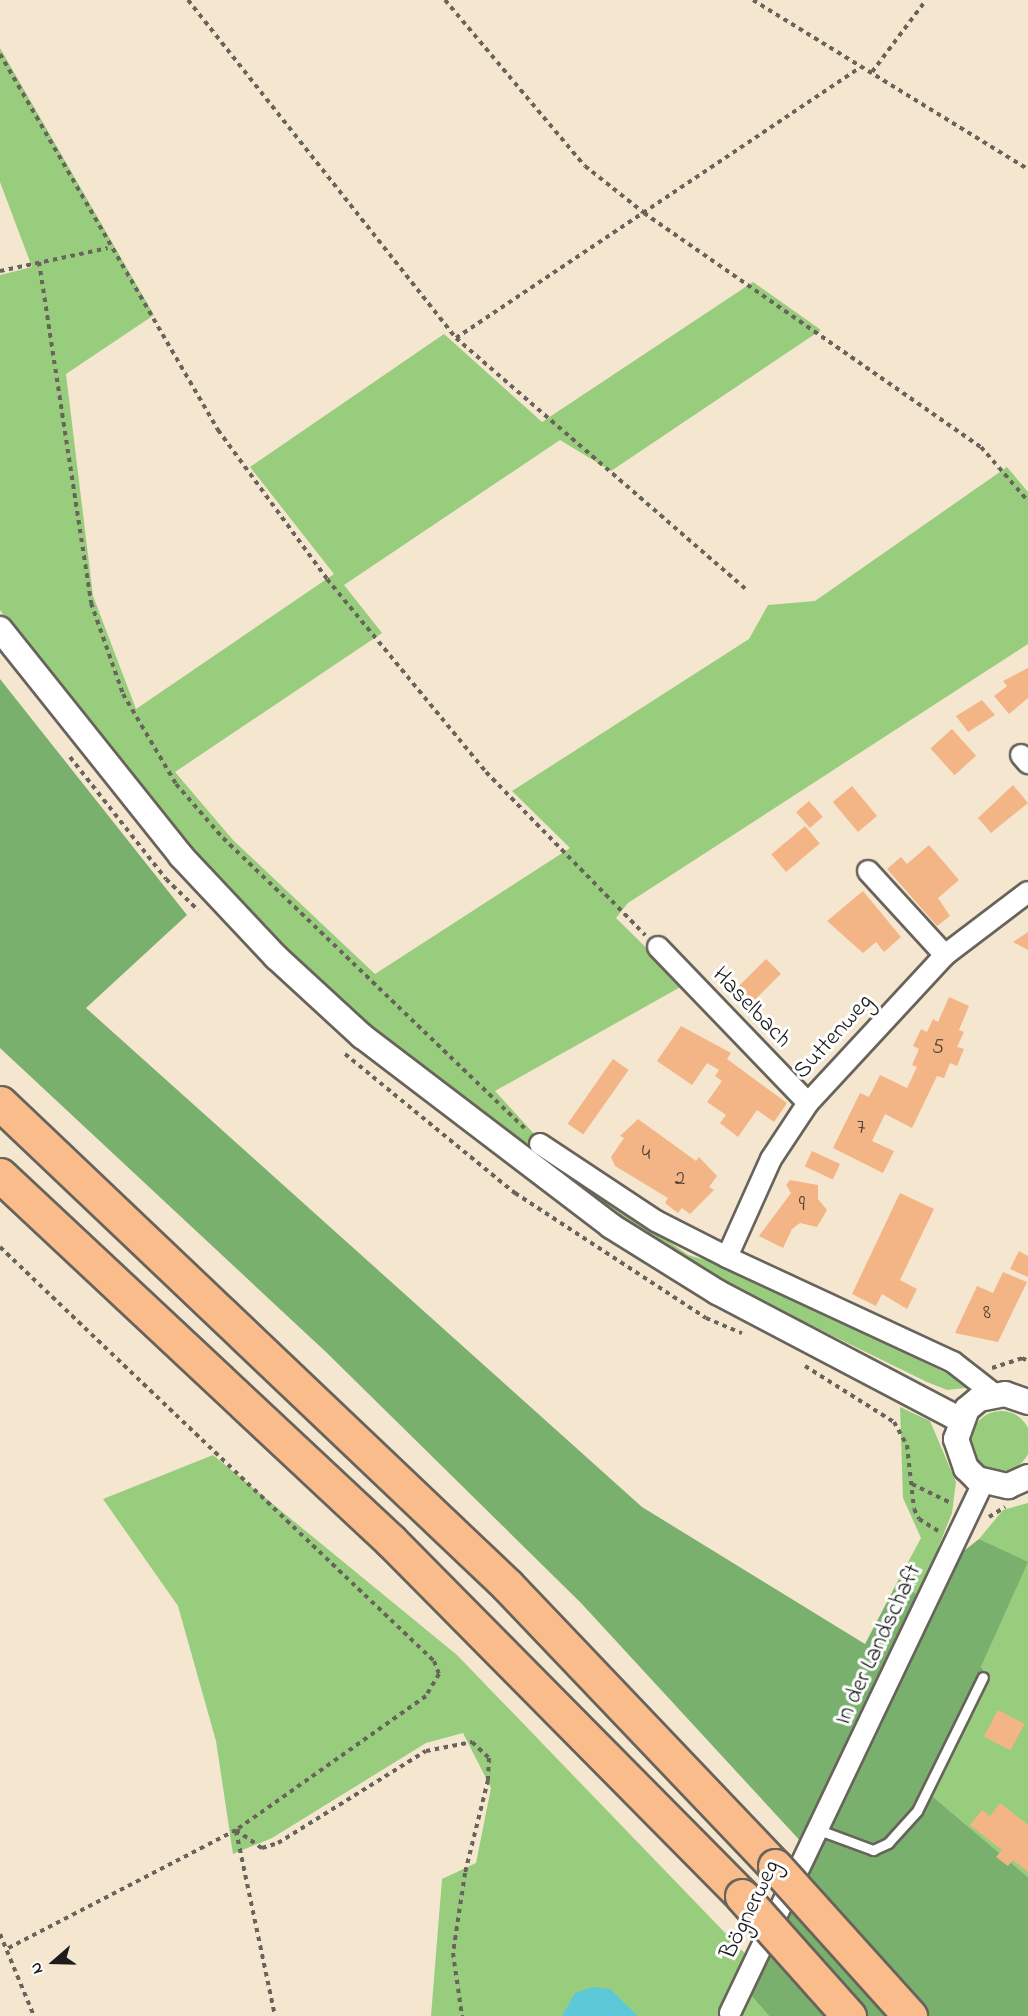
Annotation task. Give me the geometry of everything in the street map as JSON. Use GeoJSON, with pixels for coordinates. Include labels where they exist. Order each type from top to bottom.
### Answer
{"type":"FeatureCollection","features":[{"type":"Feature","properties":{"kind":"highway"},"geometry":{"type":"LineString","coordinates":[[0,1104],[507,1585],[775,1866],[910,2016]]}},
{"type":"Feature","properties":{"kind":"highway"},"geometry":{"type":"LineString","coordinates":[[0,1175],[391,1541],[742,1896],[849,2016]]}},
{"type":"Feature","properties":{"kind":"street"},"geometry":{"type":"LineString","coordinates":[[0,629],[181,856],[276,957],[362,1036],[611,1226],[717,1292],[961,1420]]}},
{"type":"Feature","properties":{"kind":"street"},"geometry":{"type":"LineString","coordinates":[[868,871],[945,956]]}},
{"type":"Feature","properties":{"kind":"street","name":"Suttenweg"},"geometry":{"type":"LineString","coordinates":[[727,1257],[771,1159],[808,1103],[945,956],[1028,892]]}},
{"type":"Feature","properties":{"kind":"street","name":"Haselbach"},"geometry":{"type":"LineString","coordinates":[[658,947],[808,1103]]}},
{"type":"Feature","properties":{"kind":"street"},"geometry":{"type":"LineString","coordinates":[[540,1144],[646,1215],[727,1257],[977,1377],[994,1394]]}},
{"type":"Feature","properties":{"kind":"street"},"geometry":{"type":"LineString","coordinates":[[1027,1400],[994,1394],[980,1400],[961,1420],[958,1454],[984,1481],[1008,1486],[1028,1477]]}},
{"type":"Feature","properties":{"kind":"street","name":"In der Landschaft"},"geometry":{"type":"LineString","coordinates":[[819,1830],[984,1481]]}},
{"type":"Feature","properties":{"kind":"street","name":"Bögnerweg"},"geometry":{"type":"LineString","coordinates":[[730,2013],[819,1830]]}},
{"type":"Feature","properties":{"kind":"lane"},"geometry":{"type":"LineString","coordinates":[[819,1830],[873,1850],[888,1843],[917,1810],[983,1677]]}},
{"type":"Feature","properties":{"kind":"path"},"geometry":{"type":"LineString","coordinates":[[188,0],[456,338],[746,589]]}},
{"type":"Feature","properties":{"kind":"path"},"geometry":{"type":"LineString","coordinates":[[445,0],[585,166],[644,213],[981,447],[1028,501]]}},
{"type":"Feature","properties":{"kind":"path"},"geometry":{"type":"LineString","coordinates":[[753,0],[860,68],[872,72],[1028,169]]}},
{"type":"Feature","properties":{"kind":"path"},"geometry":{"type":"LineString","coordinates":[[872,72],[926,0]]}},
{"type":"Feature","properties":{"kind":"path"},"geometry":{"type":"LineString","coordinates":[[0,54],[108,248],[218,430],[327,579],[486,772],[658,947]]}},
{"type":"Feature","properties":{"kind":"path"},"geometry":{"type":"LineString","coordinates":[[456,338],[860,68]]}},
{"type":"Feature","properties":{"kind":"path"},"geometry":{"type":"LineString","coordinates":[[0,271],[108,248]]}},
{"type":"Feature","properties":{"kind":"path"},"geometry":{"type":"LineString","coordinates":[[39,262],[91,603],[123,694],[176,784],[223,838],[540,1144]]}},
{"type":"Feature","properties":{"kind":"path"},"geometry":{"type":"LineString","coordinates":[[0,1247],[434,1660],[439,1674],[426,1696],[236,1830],[6,1949]]}},
{"type":"Feature","properties":{"kind":"path"},"geometry":{"type":"LineString","coordinates":[[977,1377],[1022,1358],[1028,1361]]}},
{"type":"Feature","properties":{"kind":"path"},"geometry":{"type":"LineString","coordinates":[[956,1540],[919,1519],[911,1484],[971,1511]]}},
{"type":"Feature","properties":{"kind":"path"},"geometry":{"type":"LineString","coordinates":[[236,1830],[262,1848],[278,1843],[426,1750],[472,1742],[489,1758],[488,1780],[465,1874],[453,1953],[462,2016]]}},
{"type":"Feature","properties":{"kind":"path"},"geometry":{"type":"LineString","coordinates":[[236,1830],[275,2016]]}},
{"type":"Feature","properties":{"kind":"path"},"geometry":{"type":"LineString","coordinates":[[0,1934],[34,2016]]}},
{"type":"Feature","properties":{"kind":"green space"},"geometry":{"type":"Polygon","coordinates":[[[0,48],[154,315],[66,374],[93,596],[136,709],[334,574],[250,467],[444,334],[542,422],[753,282],[821,330],[611,471],[560,440],[344,585],[382,633],[175,772],[233,840],[375,974],[570,848],[512,791],[749,639],[768,605],[815,601],[1007,467],[1028,492],[1028,644],[628,903],[616,918],[684,985],[495,1091],[567,1170],[688,1255],[733,1268],[974,1387],[947,1390],[927,1382],[692,1267],[419,1069],[347,1008],[180,842],[26,649],[0,610],[0,275],[32,267],[0,182],[0,48]]]}},
{"type":"Feature","properties":{"kind":"green space"},"geometry":{"type":"Polygon","coordinates":[[[0,679],[187,915],[86,1008],[642,1507],[865,1644],[899,1579],[930,1607],[960,1554],[979,1539],[1028,1562],[981,1667],[990,1678],[932,1796],[1028,1877],[1028,2016],[769,2016],[748,1992],[816,1858],[581,1603],[327,1353],[0,1048],[0,679]]]}},
{"type":"Feature","properties":{"kind":"green space"},"geometry":{"type":"Polygon","coordinates":[[[900,1407],[930,1421],[956,1482],[952,1513],[938,1548],[960,1554],[930,1608],[899,1579],[921,1538],[903,1498],[900,1407]]]}},
{"type":"Feature","properties":{"kind":"green space"},"geometry":{"type":"Polygon","coordinates":[[[995,1411],[1007,1411],[1018,1416],[1026,1424],[1031,1441],[1029,1453],[1018,1466],[1007,1471],[995,1471],[984,1466],[976,1458],[971,1447],[971,1435],[976,1424],[984,1416],[995,1411]]]}},
{"type":"Feature","properties":{"kind":"green space"},"geometry":{"type":"Polygon","coordinates":[[[213,1455],[457,1655],[759,1968],[748,1992],[769,2016],[431,2016],[442,1879],[476,1863],[491,1788],[463,1733],[426,1743],[272,1838],[233,1854],[216,1741],[178,1606],[103,1499],[213,1455]]]}},
{"type":"Feature","properties":{"kind":"green space"},"geometry":{"type":"Polygon","coordinates":[[[1028,1503],[1028,1877],[932,1796],[990,1678],[981,1667],[1027,1563],[979,1539],[1003,1510],[1028,1503]]]}},
{"type":"Feature","properties":{"kind":"water"},"geometry":{"type":"Polygon","coordinates":[[[593,1987],[610,1989],[638,2016],[562,2016],[575,1993],[593,1987]]]}},
{"type":"Feature","properties":{"kind":"building"},"geometry":{"type":"Polygon","coordinates":[[[1028,668],[1028,698],[1009,714],[994,696],[1007,686],[1003,681],[1028,668]]]}},
{"type":"Feature","properties":{"kind":"building"},"geometry":{"type":"Polygon","coordinates":[[[982,700],[995,715],[968,732],[956,716],[982,700]]]}},
{"type":"Feature","properties":{"kind":"building"},"geometry":{"type":"Polygon","coordinates":[[[952,729],[976,756],[955,775],[930,748],[952,729]]]}},
{"type":"Feature","properties":{"kind":"building"},"geometry":{"type":"Polygon","coordinates":[[[1013,785],[1028,803],[991,833],[978,818],[1013,785]]]}},
{"type":"Feature","properties":{"kind":"building"},"geometry":{"type":"Polygon","coordinates":[[[852,786],[877,816],[858,832],[833,802],[852,786]]]}},
{"type":"Feature","properties":{"kind":"building"},"geometry":{"type":"Polygon","coordinates":[[[809,801],[823,817],[810,828],[796,812],[809,801]]]}},
{"type":"Feature","properties":{"kind":"building"},"geometry":{"type":"Polygon","coordinates":[[[805,826],[820,844],[786,872],[771,854],[805,826]]]}},
{"type":"Feature","properties":{"kind":"building"},"geometry":{"type":"Polygon","coordinates":[[[929,845],[959,880],[938,898],[950,916],[937,926],[887,869],[901,857],[907,864],[929,845]]]}},
{"type":"Feature","properties":{"kind":"building"},"geometry":{"type":"Polygon","coordinates":[[[863,891],[901,937],[884,952],[876,942],[863,953],[827,921],[863,891]]]}},
{"type":"Feature","properties":{"kind":"building"},"geometry":{"type":"Polygon","coordinates":[[[1028,932],[1028,950],[1013,942],[1028,932]]]}},
{"type":"Feature","properties":{"kind":"building"},"geometry":{"type":"Polygon","coordinates":[[[766,959],[781,974],[752,1003],[737,988],[766,959]]]}},
{"type":"Feature","properties":{"kind":"building"},"geometry":{"type":"Polygon","coordinates":[[[949,997],[969,1006],[959,1030],[964,1032],[957,1047],[964,1049],[957,1066],[950,1063],[944,1078],[937,1076],[912,1128],[885,1114],[872,1141],[894,1151],[883,1173],[833,1148],[860,1093],[869,1097],[880,1075],[907,1088],[917,1067],[912,1065],[919,1049],[913,1046],[921,1029],[927,1032],[933,1019],[938,1022],[949,997]]]}},
{"type":"Feature","properties":{"kind":"building"},"geometry":{"type":"Polygon","coordinates":[[[681,1026],[731,1053],[727,1059],[787,1103],[774,1122],[757,1110],[738,1137],[720,1123],[726,1115],[707,1102],[722,1081],[715,1076],[719,1070],[707,1063],[692,1085],[657,1061],[681,1026]]]}},
{"type":"Feature","properties":{"kind":"building"},"geometry":{"type":"Polygon","coordinates":[[[613,1059],[629,1070],[583,1135],[568,1124],[613,1059]]]}},
{"type":"Feature","properties":{"kind":"building"},"geometry":{"type":"Polygon","coordinates":[[[638,1119],[696,1161],[699,1157],[717,1176],[709,1187],[714,1190],[690,1214],[682,1208],[678,1213],[665,1203],[668,1198],[615,1166],[611,1157],[624,1138],[620,1136],[638,1119]]]}},
{"type":"Feature","properties":{"kind":"building"},"geometry":{"type":"Polygon","coordinates":[[[812,1151],[840,1164],[833,1180],[805,1166],[812,1151]]]}},
{"type":"Feature","properties":{"kind":"building"},"geometry":{"type":"Polygon","coordinates":[[[790,1180],[818,1185],[818,1199],[827,1210],[817,1227],[800,1223],[792,1229],[783,1248],[759,1236],[791,1193],[786,1185],[790,1180]]]}},
{"type":"Feature","properties":{"kind":"building"},"geometry":{"type":"Polygon","coordinates":[[[900,1193],[934,1209],[900,1280],[917,1289],[907,1309],[882,1294],[876,1306],[852,1294],[900,1193]]]}},
{"type":"Feature","properties":{"kind":"building"},"geometry":{"type":"Polygon","coordinates":[[[1019,1251],[1028,1256],[1028,1277],[1010,1269],[1019,1251]]]}},
{"type":"Feature","properties":{"kind":"building"},"geometry":{"type":"Polygon","coordinates":[[[1003,1272],[1027,1282],[998,1342],[955,1333],[977,1286],[993,1293],[1003,1272]]]}},
{"type":"Feature","properties":{"kind":"building"},"geometry":{"type":"Polygon","coordinates":[[[998,1710],[1024,1724],[1010,1751],[984,1736],[998,1710]]]}},
{"type":"Feature","properties":{"kind":"building"},"geometry":{"type":"Polygon","coordinates":[[[1000,1803],[1028,1825],[1028,1872],[1013,1860],[1008,1866],[996,1857],[1002,1850],[970,1825],[982,1810],[990,1816],[1000,1803]]]}}]}
